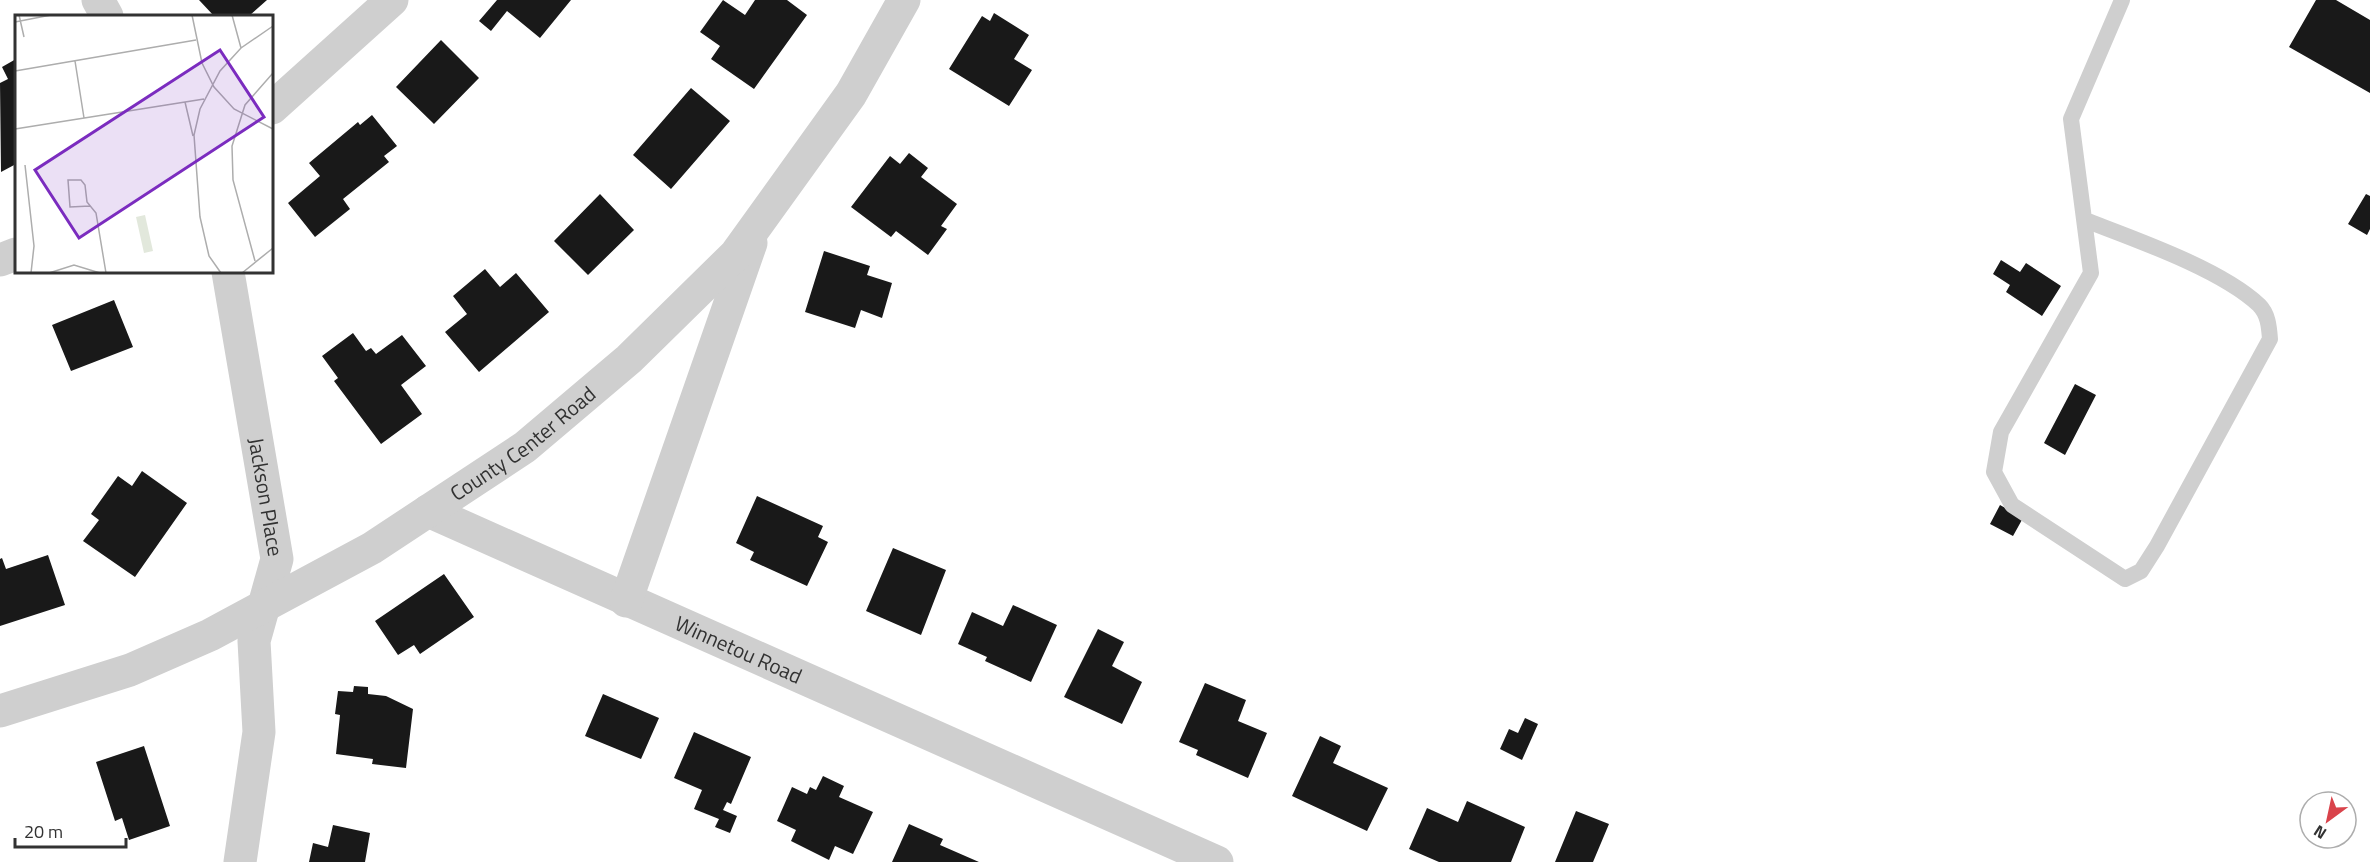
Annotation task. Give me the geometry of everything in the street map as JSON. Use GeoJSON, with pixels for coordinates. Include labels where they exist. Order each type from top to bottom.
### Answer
{"type":"FeatureCollection","features":[{"type":"Feature","properties":{"kind":"street"},"geometry":{"type":"LineString","coordinates":[[98,0],[106,15]]}},
{"type":"Feature","properties":{"kind":"street"},"geometry":{"type":"LineString","coordinates":[[273,107],[392,0]]}},
{"type":"Feature","properties":{"kind":"street","name":"County Center Road"},"geometry":{"type":"LineString","coordinates":[[0,711],[130,670],[210,635],[372,548],[525,447],[629,359],[736,254],[851,94],[904,0]]}},
{"type":"Feature","properties":{"kind":"street"},"geometry":{"type":"LineString","coordinates":[[626,601],[758,224]]}},
{"type":"Feature","properties":{"kind":"street"},"geometry":{"type":"LineString","coordinates":[[0,260],[15,254]]}},
{"type":"Feature","properties":{"kind":"street","name":"Jackson Place"},"geometry":{"type":"LineString","coordinates":[[228,273],[278,559],[262,607],[254,641],[259,732],[240,862]]}},
{"type":"Feature","properties":{"kind":"street","name":"Winnetou Road"},"geometry":{"type":"LineString","coordinates":[[428,511],[1217,862]]}},
{"type":"Feature","properties":{"kind":"lane"},"geometry":{"type":"LineString","coordinates":[[2085,220],[2221,278],[2260,306],[2269,321],[2270,339],[2157,546],[2141,571],[2125,579],[2012,506],[1994,472],[2001,432],[2091,273],[2071,120],[2122,0]]}},
{"type":"Feature","properties":{"kind":"building"},"geometry":{"type":"Polygon","coordinates":[[[199,0],[267,0],[250,15],[213,15],[199,0]]]}},
{"type":"Feature","properties":{"kind":"building"},"geometry":{"type":"Polygon","coordinates":[[[497,0],[571,0],[540,38],[507,11],[491,31],[479,21],[497,0]]]}},
{"type":"Feature","properties":{"kind":"building"},"geometry":{"type":"Polygon","coordinates":[[[723,0],[745,15],[755,0],[787,0],[807,15],[754,89],[711,59],[720,46],[700,32],[723,0]]]}},
{"type":"Feature","properties":{"kind":"building"},"geometry":{"type":"Polygon","coordinates":[[[2316,0],[2336,0],[2370,20],[2370,93],[2289,47],[2316,0]]]}},
{"type":"Feature","properties":{"kind":"building"},"geometry":{"type":"Polygon","coordinates":[[[994,13],[1029,35],[1014,59],[1032,70],[1009,106],[949,69],[982,16],[990,21],[994,13]]]}},
{"type":"Feature","properties":{"kind":"building"},"geometry":{"type":"Polygon","coordinates":[[[441,40],[479,78],[434,124],[396,87],[441,40]]]}},
{"type":"Feature","properties":{"kind":"building"},"geometry":{"type":"Polygon","coordinates":[[[15,60],[15,165],[1,172],[0,83],[8,79],[2,67],[15,60]]]}},
{"type":"Feature","properties":{"kind":"building"},"geometry":{"type":"Polygon","coordinates":[[[691,88],[730,121],[671,189],[633,155],[691,88]]]}},
{"type":"Feature","properties":{"kind":"building"},"geometry":{"type":"Polygon","coordinates":[[[372,115],[397,146],[384,156],[389,162],[343,199],[350,209],[315,237],[288,203],[320,176],[309,163],[358,122],[360,125],[372,115]]]}},
{"type":"Feature","properties":{"kind":"building"},"geometry":{"type":"Polygon","coordinates":[[[909,153],[928,168],[921,177],[957,204],[941,226],[947,229],[928,255],[896,231],[891,237],[851,207],[890,156],[900,164],[909,153]]]}},
{"type":"Feature","properties":{"kind":"building"},"geometry":{"type":"Polygon","coordinates":[[[600,194],[634,230],[588,275],[554,241],[600,194]]]}},
{"type":"Feature","properties":{"kind":"building"},"geometry":{"type":"Polygon","coordinates":[[[2366,194],[2370,196],[2370,229],[2367,235],[2348,224],[2366,194]]]}},
{"type":"Feature","properties":{"kind":"building"},"geometry":{"type":"Polygon","coordinates":[[[824,251],[870,266],[867,275],[892,283],[882,318],[861,310],[855,328],[805,312],[824,251]]]}},
{"type":"Feature","properties":{"kind":"building"},"geometry":{"type":"Polygon","coordinates":[[[2001,260],[2020,272],[2026,263],[2061,286],[2042,316],[2006,292],[2010,285],[1993,274],[2001,260]]]}},
{"type":"Feature","properties":{"kind":"building"},"geometry":{"type":"Polygon","coordinates":[[[485,269],[500,287],[516,273],[549,312],[479,372],[445,332],[467,314],[453,296],[485,269]]]}},
{"type":"Feature","properties":{"kind":"building"},"geometry":{"type":"Polygon","coordinates":[[[114,300],[133,347],[71,371],[52,325],[114,300]]]}},
{"type":"Feature","properties":{"kind":"building"},"geometry":{"type":"Polygon","coordinates":[[[353,333],[366,351],[371,348],[376,354],[402,335],[426,366],[401,385],[422,414],[381,444],[334,381],[338,378],[322,356],[353,333]]]}},
{"type":"Feature","properties":{"kind":"building"},"geometry":{"type":"Polygon","coordinates":[[[2075,384],[2096,395],[2065,455],[2044,443],[2075,384]]]}},
{"type":"Feature","properties":{"kind":"building"},"geometry":{"type":"Polygon","coordinates":[[[142,471],[187,503],[135,577],[83,541],[99,520],[91,514],[118,476],[132,486],[142,471]]]}},
{"type":"Feature","properties":{"kind":"building"},"geometry":{"type":"Polygon","coordinates":[[[757,496],[823,526],[818,537],[828,542],[807,586],[750,560],[754,552],[736,543],[757,496]]]}},
{"type":"Feature","properties":{"kind":"building"},"geometry":{"type":"Polygon","coordinates":[[[2000,505],[2023,518],[2013,536],[1990,524],[2000,505]]]}},
{"type":"Feature","properties":{"kind":"building"},"geometry":{"type":"Polygon","coordinates":[[[893,548],[946,570],[921,635],[866,611],[893,548]]]}},
{"type":"Feature","properties":{"kind":"building"},"geometry":{"type":"Polygon","coordinates":[[[48,555],[65,605],[0,626],[0,559],[2,558],[6,569],[48,555]]]}},
{"type":"Feature","properties":{"kind":"building"},"geometry":{"type":"Polygon","coordinates":[[[444,574],[474,617],[420,654],[414,645],[398,655],[375,621],[444,574]]]}},
{"type":"Feature","properties":{"kind":"building"},"geometry":{"type":"Polygon","coordinates":[[[1013,605],[1057,625],[1031,682],[985,661],[987,657],[958,644],[972,612],[1003,626],[1013,605]]]}},
{"type":"Feature","properties":{"kind":"building"},"geometry":{"type":"Polygon","coordinates":[[[1098,629],[1124,642],[1112,666],[1142,682],[1122,724],[1064,697],[1098,629]]]}},
{"type":"Feature","properties":{"kind":"building"},"geometry":{"type":"Polygon","coordinates":[[[1205,683],[1246,700],[1238,721],[1267,733],[1248,778],[1196,755],[1198,750],[1179,742],[1205,683]]]}},
{"type":"Feature","properties":{"kind":"building"},"geometry":{"type":"Polygon","coordinates":[[[354,686],[368,687],[368,694],[386,696],[413,709],[406,768],[372,764],[373,759],[336,754],[340,715],[335,714],[338,691],[353,692],[354,686]]]}},
{"type":"Feature","properties":{"kind":"building"},"geometry":{"type":"Polygon","coordinates":[[[603,694],[659,718],[641,759],[585,736],[603,694]]]}},
{"type":"Feature","properties":{"kind":"building"},"geometry":{"type":"Polygon","coordinates":[[[1525,718],[1538,724],[1522,760],[1500,749],[1509,729],[1518,733],[1525,718]]]}},
{"type":"Feature","properties":{"kind":"building"},"geometry":{"type":"Polygon","coordinates":[[[694,732],[751,757],[731,804],[727,802],[723,810],[737,816],[730,833],[715,827],[719,819],[694,809],[702,790],[674,778],[694,732]]]}},
{"type":"Feature","properties":{"kind":"building"},"geometry":{"type":"Polygon","coordinates":[[[1320,736],[1341,746],[1333,763],[1388,788],[1367,831],[1292,796],[1320,736]]]}},
{"type":"Feature","properties":{"kind":"building"},"geometry":{"type":"Polygon","coordinates":[[[144,746],[170,826],[129,840],[122,818],[115,821],[96,762],[144,746]]]}},
{"type":"Feature","properties":{"kind":"building"},"geometry":{"type":"Polygon","coordinates":[[[823,776],[844,786],[839,797],[873,812],[853,854],[835,846],[829,860],[791,841],[796,830],[777,821],[792,787],[807,794],[810,787],[816,790],[823,776]]]}},
{"type":"Feature","properties":{"kind":"building"},"geometry":{"type":"Polygon","coordinates":[[[1467,801],[1525,827],[1511,862],[1439,862],[1409,849],[1427,808],[1458,822],[1467,801]]]}},
{"type":"Feature","properties":{"kind":"building"},"geometry":{"type":"Polygon","coordinates":[[[1576,811],[1609,824],[1593,862],[1555,862],[1576,811]]]}},
{"type":"Feature","properties":{"kind":"building"},"geometry":{"type":"Polygon","coordinates":[[[909,824],[943,839],[940,845],[979,862],[892,862],[909,824]]]}},
{"type":"Feature","properties":{"kind":"building"},"geometry":{"type":"Polygon","coordinates":[[[333,825],[370,833],[365,862],[309,862],[313,843],[328,847],[333,825]]]}}]}
